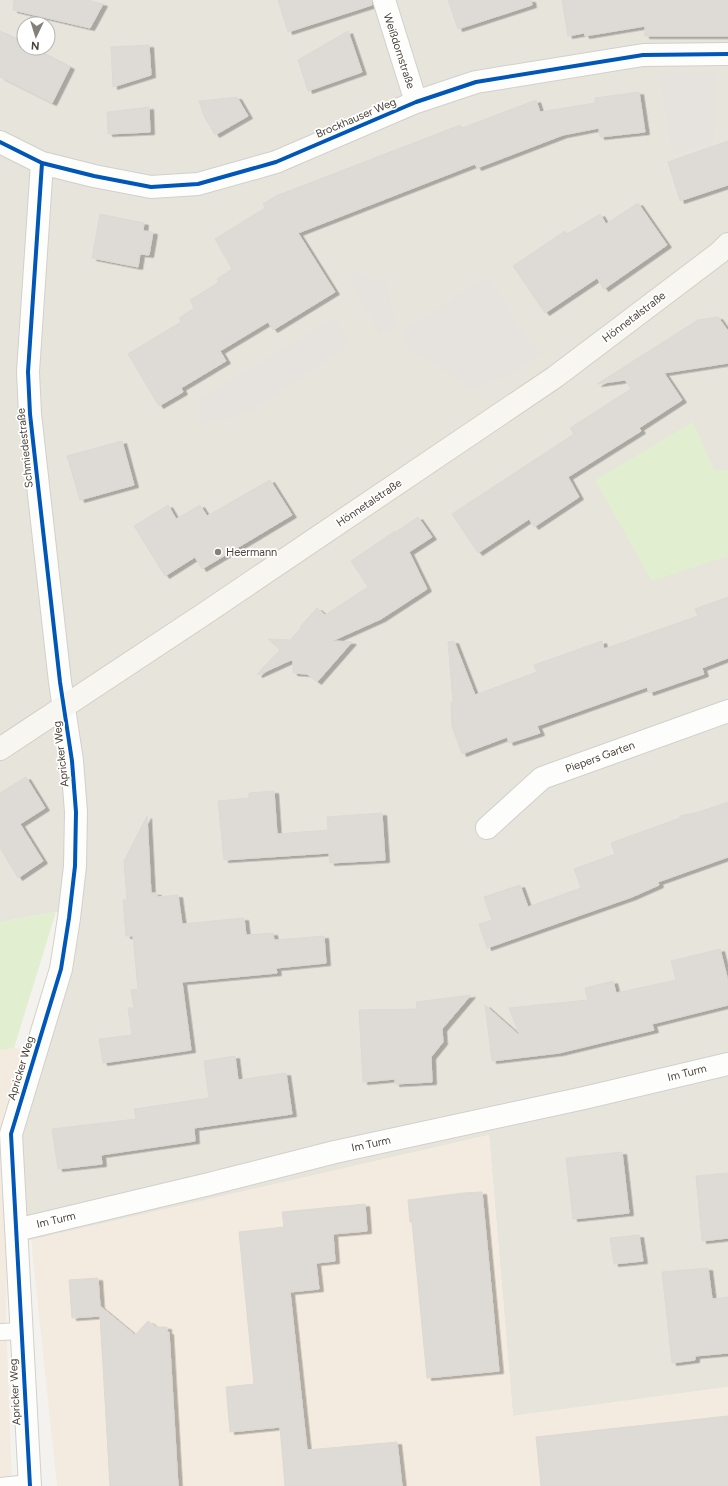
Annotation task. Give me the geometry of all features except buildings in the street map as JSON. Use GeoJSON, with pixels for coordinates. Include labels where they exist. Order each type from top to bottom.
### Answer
{"type":"FeatureCollection","features":[{"type":"Feature","properties":{"kind":"main road","name":"Hönnetalstraße"},"geometry":{"type":"LineString","coordinates":[[0,748],[64,707],[555,377],[719,253],[728,244]]}},
{"type":"Feature","properties":{"kind":"street","name":"Weißdornstraße"},"geometry":{"type":"LineString","coordinates":[[384,0],[416,102]]}},
{"type":"Feature","properties":{"kind":"street","name":"Brockhauser Weg"},"geometry":{"type":"LineString","coordinates":[[0,142],[42,162],[94,176],[151,187],[198,184],[276,162],[416,102],[476,82],[636,57],[688,54],[728,54]]}},
{"type":"Feature","properties":{"kind":"street","name":"Schmiedestraße"},"geometry":{"type":"LineString","coordinates":[[42,162],[28,372],[30,407],[64,707]]}},
{"type":"Feature","properties":{"kind":"street","name":"Apricker Weg"},"geometry":{"type":"LineString","coordinates":[[30,1485],[10,1331],[16,1230],[11,1134],[61,969],[69,918],[75,866],[76,812],[72,761],[64,707]]}},
{"type":"Feature","properties":{"kind":"street","name":"Piepers Garten"},"geometry":{"type":"LineString","coordinates":[[487,828],[542,778],[728,711]]}},
{"type":"Feature","properties":{"kind":"street","name":"Im Turm"},"geometry":{"type":"LineString","coordinates":[[16,1230],[335,1152],[584,1098],[728,1064]]}},
{"type":"Feature","properties":{"kind":"lane"},"geometry":{"type":"LineString","coordinates":[[0,1486],[30,1485]]}},
{"type":"Feature","properties":{"kind":"shaded area"},"geometry":{"type":"Polygon","coordinates":[[[0,0],[728,0],[728,1387],[513,1416],[489,1135],[31,1240],[7,1242],[3,1131],[77,913],[56,912],[0,922],[0,0]]]}},
{"type":"Feature","properties":{"kind":"shaded area"},"geometry":{"type":"Polygon","coordinates":[[[658,72],[717,72],[714,142],[672,156],[658,72]]]}},
{"type":"Feature","properties":{"kind":"shaded area"},"geometry":{"type":"Polygon","coordinates":[[[353,271],[387,284],[397,328],[380,334],[349,281],[353,271]]]}},
{"type":"Feature","properties":{"kind":"shaded area"},"geometry":{"type":"Polygon","coordinates":[[[488,276],[526,336],[541,353],[508,375],[472,390],[440,367],[411,351],[400,333],[488,276]]]}},
{"type":"Feature","properties":{"kind":"shaded area"},"geometry":{"type":"Polygon","coordinates":[[[335,318],[350,344],[255,410],[199,426],[201,398],[335,318]]]}},
{"type":"Feature","properties":{"kind":"shaded area"},"geometry":{"type":"Polygon","coordinates":[[[14,1048],[26,1049],[7,1242],[6,1313],[12,1486],[0,1486],[0,1050],[14,1048]]]}},
{"type":"Feature","properties":{"kind":"shaded area"},"geometry":{"type":"Polygon","coordinates":[[[489,1135],[513,1416],[728,1387],[728,1486],[57,1486],[31,1240],[489,1135]]]}},
{"type":"Feature","properties":{"kind":"green space"},"geometry":{"type":"Polygon","coordinates":[[[693,422],[714,470],[728,470],[728,556],[652,581],[595,480],[693,422]]]}},
{"type":"Feature","properties":{"kind":"green space"},"geometry":{"type":"Polygon","coordinates":[[[56,912],[14,1048],[0,1050],[0,922],[56,912]]]}},
{"type":"Feature","properties":{"kind":"cycle path"},"geometry":{"type":"LineString","coordinates":[[0,142],[42,163],[94,176],[151,187],[198,184],[276,162],[416,102],[476,82],[643,55],[728,54]]}},
{"type":"Feature","properties":{"kind":"cycle path"},"geometry":{"type":"LineString","coordinates":[[30,1486],[11,1134],[61,969],[75,866],[76,812],[72,761],[60,682],[30,414],[28,372],[42,163]]}},
{"type":"Feature","properties":{"kind":"place","name":"Heermann"},"geometry":{"type":"Point","coordinates":[218,552]}}]}
